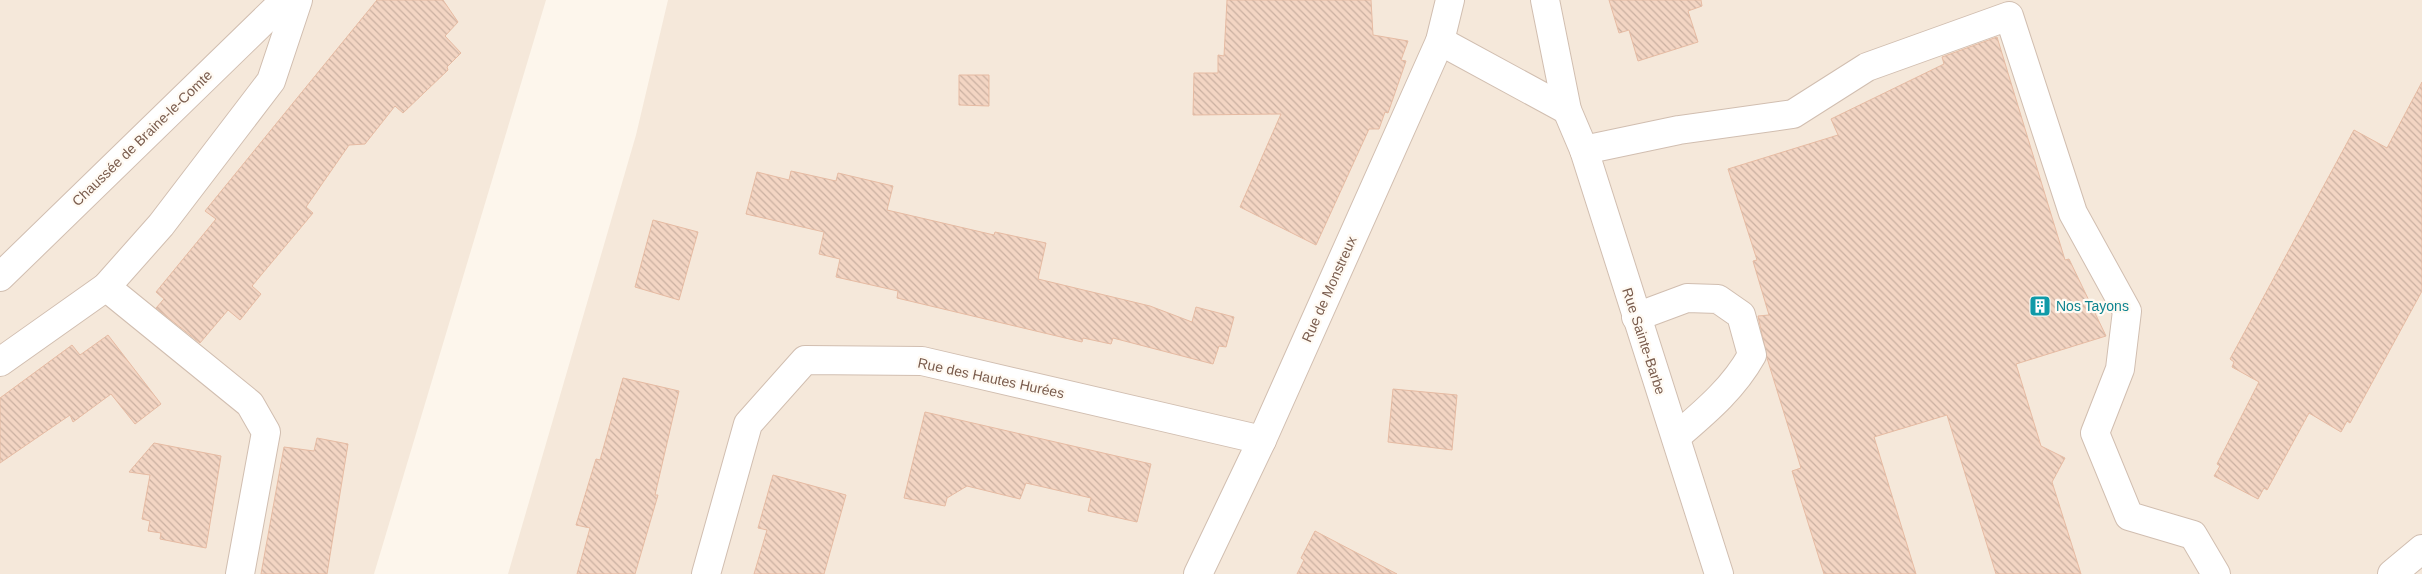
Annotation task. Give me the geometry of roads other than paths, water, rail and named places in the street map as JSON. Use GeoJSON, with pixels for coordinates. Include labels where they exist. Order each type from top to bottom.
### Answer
{"type":"FeatureCollection","features":[{"type":"Feature","properties":{"kind":"street","name":"Chaussée de Braine-le-Comte"},"geometry":{"type":"LineString","coordinates":[[0,277],[285,0]]}},
{"type":"Feature","properties":{"kind":"street"},"geometry":{"type":"LineString","coordinates":[[0,362],[106,287],[161,226],[271,81],[298,0]]}},
{"type":"Feature","properties":{"kind":"street","name":"Rue de Monstreux"},"geometry":{"type":"LineString","coordinates":[[1198,574],[1262,440],[1440,41],[1450,0]]}},
{"type":"Feature","properties":{"kind":"street","name":"Rue Sainte-Barbe"},"geometry":{"type":"LineString","coordinates":[[1545,0],[1567,110],[1584,150],[1719,574]]}},
{"type":"Feature","properties":{"kind":"street"},"geometry":{"type":"LineString","coordinates":[[1584,150],[1679,130],[1792,114],[1867,67],[2010,16],[2073,213],[2127,310],[2120,369],[2095,432],[2128,516],[2193,535],[2216,574]]}},
{"type":"Feature","properties":{"kind":"street"},"geometry":{"type":"LineString","coordinates":[[1440,41],[1567,110]]}},
{"type":"Feature","properties":{"kind":"street"},"geometry":{"type":"LineString","coordinates":[[106,287],[250,404],[266,432],[240,574]]}},
{"type":"Feature","properties":{"kind":"street"},"geometry":{"type":"LineString","coordinates":[[1636,317],[1687,298],[1718,299],[1741,315],[1752,355],[1742,375],[1727,392],[1676,437]]}},
{"type":"Feature","properties":{"kind":"street","name":"Rue des Hautes Hurées"},"geometry":{"type":"LineString","coordinates":[[706,574],[748,424],[805,360],[922,361],[1262,440]]}},
{"type":"Feature","properties":{"kind":"street"},"geometry":{"type":"LineString","coordinates":[[2392,574],[2422,550]]}},
{"type":"Feature","properties":{"kind":"place","name":"Nos Tayons"},"geometry":{"type":"Point","coordinates":[2040,306]}}]}
